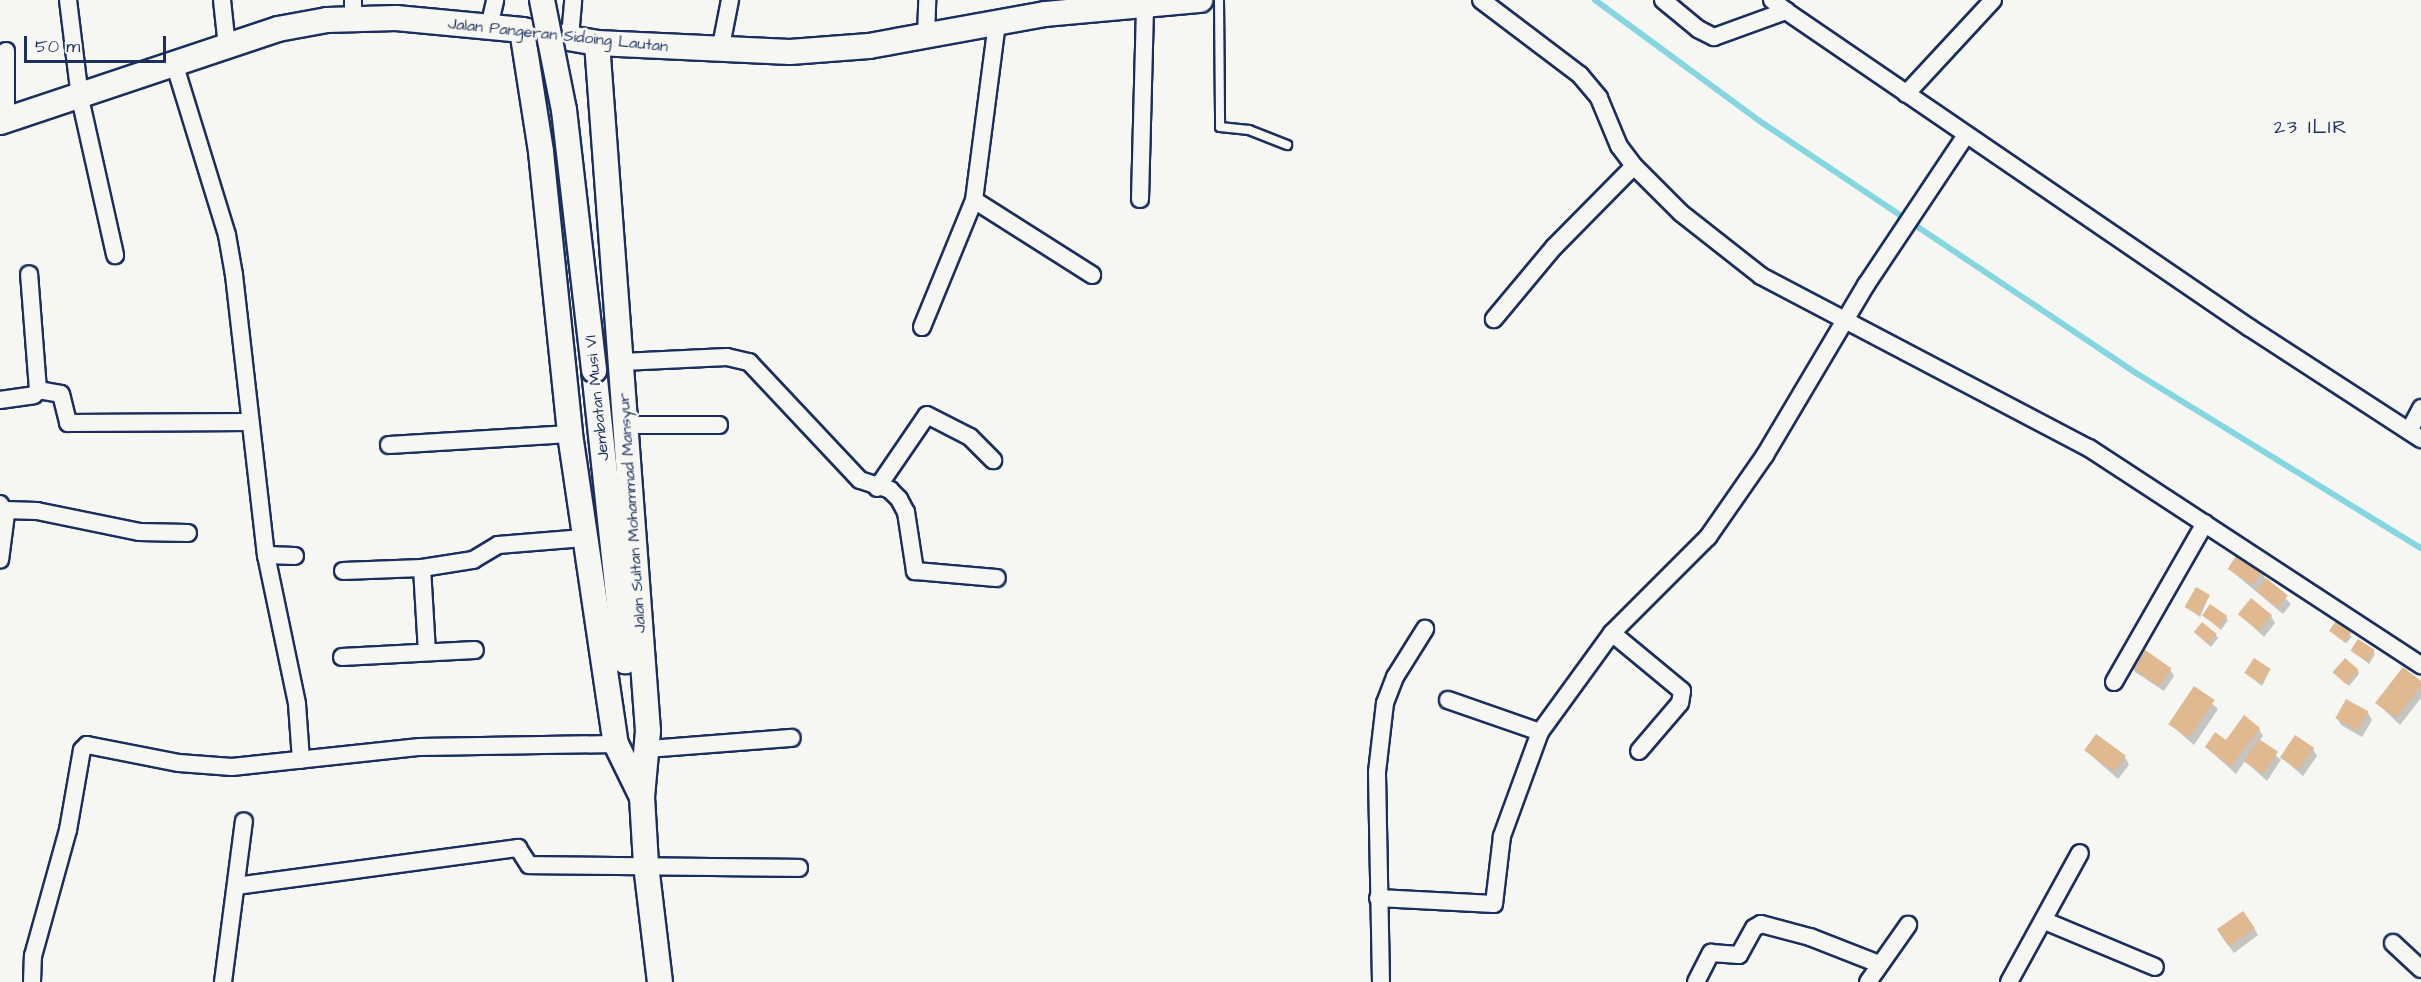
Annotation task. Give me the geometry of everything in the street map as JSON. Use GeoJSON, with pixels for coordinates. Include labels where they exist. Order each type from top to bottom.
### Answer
{"type":"FeatureCollection","features":[{"type":"Feature","properties":{"kind":"street"},"geometry":{"type":"LineString","coordinates":[[68,0],[80,98],[115,255]]}},
{"type":"Feature","properties":{"kind":"street"},"geometry":{"type":"LineString","coordinates":[[222,0],[227,47]]}},
{"type":"Feature","properties":{"kind":"street"},"geometry":{"type":"LineString","coordinates":[[489,27],[495,0]]}},
{"type":"Feature","properties":{"kind":"street","name":"Jembatan Musi VI"},"geometry":{"type":"LineString","coordinates":[[542,0],[564,110],[579,228],[642,797]]}},
{"type":"Feature","properties":{"kind":"street"},"geometry":{"type":"LineString","coordinates":[[570,37],[573,0]]}},
{"type":"Feature","properties":{"kind":"street"},"geometry":{"type":"LineString","coordinates":[[720,51],[730,0]]}},
{"type":"Feature","properties":{"kind":"street"},"geometry":{"type":"LineString","coordinates":[[926,37],[927,0]]}},
{"type":"Feature","properties":{"kind":"street","name":"Jalan Pangeran Sidoing Lautan"},"geometry":{"type":"LineString","coordinates":[[3,121],[80,98],[286,27],[353,9],[522,30],[597,43],[720,51],[825,51],[926,37],[1081,5],[1200,0]]}},
{"type":"Feature","properties":{"kind":"street"},"geometry":{"type":"LineString","coordinates":[[1480,0],[1580,75],[1599,98],[1619,146],[1635,166],[1681,213],[1761,276],[2071,438],[2421,665]]}},
{"type":"Feature","properties":{"kind":"street"},"geometry":{"type":"LineString","coordinates":[[1663,0],[1698,29],[1714,37],[1786,11]]}},
{"type":"Feature","properties":{"kind":"street"},"geometry":{"type":"LineString","coordinates":[[1772,0],[2250,328],[2415,435],[2421,408]]}},
{"type":"Feature","properties":{"kind":"street"},"geometry":{"type":"LineString","coordinates":[[1906,94],[1993,0]]}},
{"type":"Feature","properties":{"kind":"street"},"geometry":{"type":"LineString","coordinates":[[1140,199],[1145,4]]}},
{"type":"Feature","properties":{"kind":"street"},"geometry":{"type":"LineString","coordinates":[[922,327],[974,200],[997,22]]}},
{"type":"Feature","properties":{"kind":"street"},"geometry":{"type":"LineString","coordinates":[[522,30],[540,153],[570,434],[616,744],[642,797]]}},
{"type":"Feature","properties":{"kind":"street","name":"Jalan Sultan Mohammad Mansyur"},"geometry":{"type":"LineString","coordinates":[[597,43],[621,362],[628,425],[630,528],[648,749],[642,797],[646,865],[660,982]]}},
{"type":"Feature","properties":{"kind":"street"},"geometry":{"type":"LineString","coordinates":[[3,121],[6,51]]}},
{"type":"Feature","properties":{"kind":"street"},"geometry":{"type":"LineString","coordinates":[[175,66],[227,235],[267,555],[297,704],[300,760]]}},
{"type":"Feature","properties":{"kind":"street"},"geometry":{"type":"LineString","coordinates":[[1378,898],[1494,904],[1502,836],[1540,732],[1612,633],[1708,537],[1765,455],[1845,319],[1966,135]]}},
{"type":"Feature","properties":{"kind":"street"},"geometry":{"type":"LineString","coordinates":[[1494,318],[1554,247],[1635,166]]}},
{"type":"Feature","properties":{"kind":"street"},"geometry":{"type":"LineString","coordinates":[[974,200],[1092,275]]}},
{"type":"Feature","properties":{"kind":"street"},"geometry":{"type":"LineString","coordinates":[[0,400],[34,395],[38,390],[30,274]]}},
{"type":"Feature","properties":{"kind":"street"},"geometry":{"type":"LineString","coordinates":[[621,362],[744,359],[763,373],[860,480],[877,488],[890,490],[906,512],[915,571],[997,578]]}},
{"type":"Feature","properties":{"kind":"street"},"geometry":{"type":"LineString","coordinates":[[38,390],[61,394],[68,423],[250,422]]}},
{"type":"Feature","properties":{"kind":"street"},"geometry":{"type":"LineString","coordinates":[[877,488],[927,415],[970,437],[993,460]]}},
{"type":"Feature","properties":{"kind":"street"},"geometry":{"type":"LineString","coordinates":[[628,425],[719,425]]}},
{"type":"Feature","properties":{"kind":"street"},"geometry":{"type":"LineString","coordinates":[[389,445],[570,434]]}},
{"type":"Feature","properties":{"kind":"street"},"geometry":{"type":"LineString","coordinates":[[0,560],[3,507],[37,511],[139,532],[188,533]]}},
{"type":"Feature","properties":{"kind":"street"},"geometry":{"type":"LineString","coordinates":[[2114,682],[2205,523]]}},
{"type":"Feature","properties":{"kind":"street"},"geometry":{"type":"LineString","coordinates":[[343,571],[422,568],[473,561],[498,545],[584,538]]}},
{"type":"Feature","properties":{"kind":"street"},"geometry":{"type":"LineString","coordinates":[[267,555],[295,556]]}},
{"type":"Feature","properties":{"kind":"street"},"geometry":{"type":"LineString","coordinates":[[422,568],[427,652]]}},
{"type":"Feature","properties":{"kind":"street"},"geometry":{"type":"LineString","coordinates":[[1381,982],[1377,772],[1385,703],[1395,677],[1425,629]]}},
{"type":"Feature","properties":{"kind":"street"},"geometry":{"type":"LineString","coordinates":[[1612,633],[1682,692],[1680,703],[1639,750]]}},
{"type":"Feature","properties":{"kind":"street"},"geometry":{"type":"LineString","coordinates":[[342,657],[475,650]]}},
{"type":"Feature","properties":{"kind":"street"},"geometry":{"type":"LineString","coordinates":[[1448,700],[1540,732]]}},
{"type":"Feature","properties":{"kind":"street"},"geometry":{"type":"LineString","coordinates":[[648,749],[792,738]]}},
{"type":"Feature","properties":{"kind":"street"},"geometry":{"type":"LineString","coordinates":[[32,982],[33,956],[68,830],[84,747],[94,744],[207,766],[300,760],[420,747],[616,744]]}},
{"type":"Feature","properties":{"kind":"street"},"geometry":{"type":"LineString","coordinates":[[223,982],[244,821]]}},
{"type":"Feature","properties":{"kind":"street"},"geometry":{"type":"LineString","coordinates":[[236,886],[518,848],[528,865],[799,868]]}},
{"type":"Feature","properties":{"kind":"street"},"geometry":{"type":"LineString","coordinates":[[2009,982],[2045,921],[2080,853]]}},
{"type":"Feature","properties":{"kind":"street"},"geometry":{"type":"LineString","coordinates":[[2045,921],[2155,967]]}},
{"type":"Feature","properties":{"kind":"street"},"geometry":{"type":"LineString","coordinates":[[1696,982],[1711,953],[1739,955],[1754,928],[1761,924],[1810,937],[1880,964]]}},
{"type":"Feature","properties":{"kind":"street"},"geometry":{"type":"LineString","coordinates":[[1868,982],[1908,925]]}},
{"type":"Feature","properties":{"kind":"street"},"geometry":{"type":"LineString","coordinates":[[2393,943],[2421,969]]}},
{"type":"Feature","properties":{"kind":"lane"},"geometry":{"type":"LineString","coordinates":[[1219,0],[1220,127],[1249,130],[1287,145]]}},
{"type":"Feature","properties":{"kind":"building"},"geometry":{"type":"Polygon","coordinates":[[[2238,553],[2263,569],[2253,585],[2228,569],[2238,553]]]}},
{"type":"Feature","properties":{"kind":"building"},"geometry":{"type":"Polygon","coordinates":[[[2266,578],[2288,596],[2278,608],[2256,590],[2266,578]]]}},
{"type":"Feature","properties":{"kind":"building"},"geometry":{"type":"Polygon","coordinates":[[[2196,587],[2210,595],[2198,615],[2184,607],[2196,587]]]}},
{"type":"Feature","properties":{"kind":"building"},"geometry":{"type":"Polygon","coordinates":[[[2251,598],[2272,615],[2259,631],[2238,614],[2251,598]]]}},
{"type":"Feature","properties":{"kind":"building"},"geometry":{"type":"Polygon","coordinates":[[[2210,604],[2227,616],[2219,628],[2202,615],[2210,604]]]}},
{"type":"Feature","properties":{"kind":"building"},"geometry":{"type":"Polygon","coordinates":[[[2336,621],[2351,632],[2344,642],[2329,631],[2336,621]]]}},
{"type":"Feature","properties":{"kind":"building"},"geometry":{"type":"Polygon","coordinates":[[[2202,622],[2217,634],[2209,644],[2194,632],[2202,622]]]}},
{"type":"Feature","properties":{"kind":"building"},"geometry":{"type":"Polygon","coordinates":[[[2358,639],[2375,650],[2367,662],[2350,651],[2358,639]]]}},
{"type":"Feature","properties":{"kind":"building"},"geometry":{"type":"Polygon","coordinates":[[[2141,647],[2171,668],[2159,686],[2128,665],[2141,647]]]}},
{"type":"Feature","properties":{"kind":"building"},"geometry":{"type":"Polygon","coordinates":[[[2254,658],[2271,669],[2261,684],[2244,673],[2254,658]]]}},
{"type":"Feature","properties":{"kind":"building"},"geometry":{"type":"Polygon","coordinates":[[[2345,658],[2359,670],[2346,684],[2333,672],[2345,658]]]}},
{"type":"Feature","properties":{"kind":"building"},"geometry":{"type":"Polygon","coordinates":[[[2403,667],[2421,681],[2421,686],[2396,718],[2375,703],[2403,667]]]}},
{"type":"Feature","properties":{"kind":"building"},"geometry":{"type":"Polygon","coordinates":[[[2194,686],[2215,700],[2189,738],[2168,724],[2194,686]]]}},
{"type":"Feature","properties":{"kind":"building"},"geometry":{"type":"Polygon","coordinates":[[[2346,699],[2369,712],[2358,731],[2335,718],[2346,699]]]}},
{"type":"Feature","properties":{"kind":"building"},"geometry":{"type":"Polygon","coordinates":[[[2244,715],[2260,728],[2231,767],[2205,747],[2215,732],[2226,740],[2244,715]]]}},
{"type":"Feature","properties":{"kind":"building"},"geometry":{"type":"Polygon","coordinates":[[[2096,734],[2126,756],[2114,772],[2084,750],[2096,734]]]}},
{"type":"Feature","properties":{"kind":"building"},"geometry":{"type":"Polygon","coordinates":[[[2295,735],[2314,748],[2299,770],[2280,757],[2295,735]]]}},
{"type":"Feature","properties":{"kind":"building"},"geometry":{"type":"Polygon","coordinates":[[[2259,739],[2278,752],[2263,774],[2244,761],[2259,739]]]}},
{"type":"Feature","properties":{"kind":"building"},"geometry":{"type":"Polygon","coordinates":[[[2243,911],[2255,928],[2229,947],[2217,929],[2243,911]]]}},
{"type":"Feature","properties":{"kind":"waterway"},"geometry":{"type":"LineString","coordinates":[[1595,0],[1764,124],[2136,373],[2421,548]]}},
{"type":"Feature","properties":{"kind":"district","name":"23 ILIR"},"geometry":{"type":"Point","coordinates":[2311,127]}}]}
